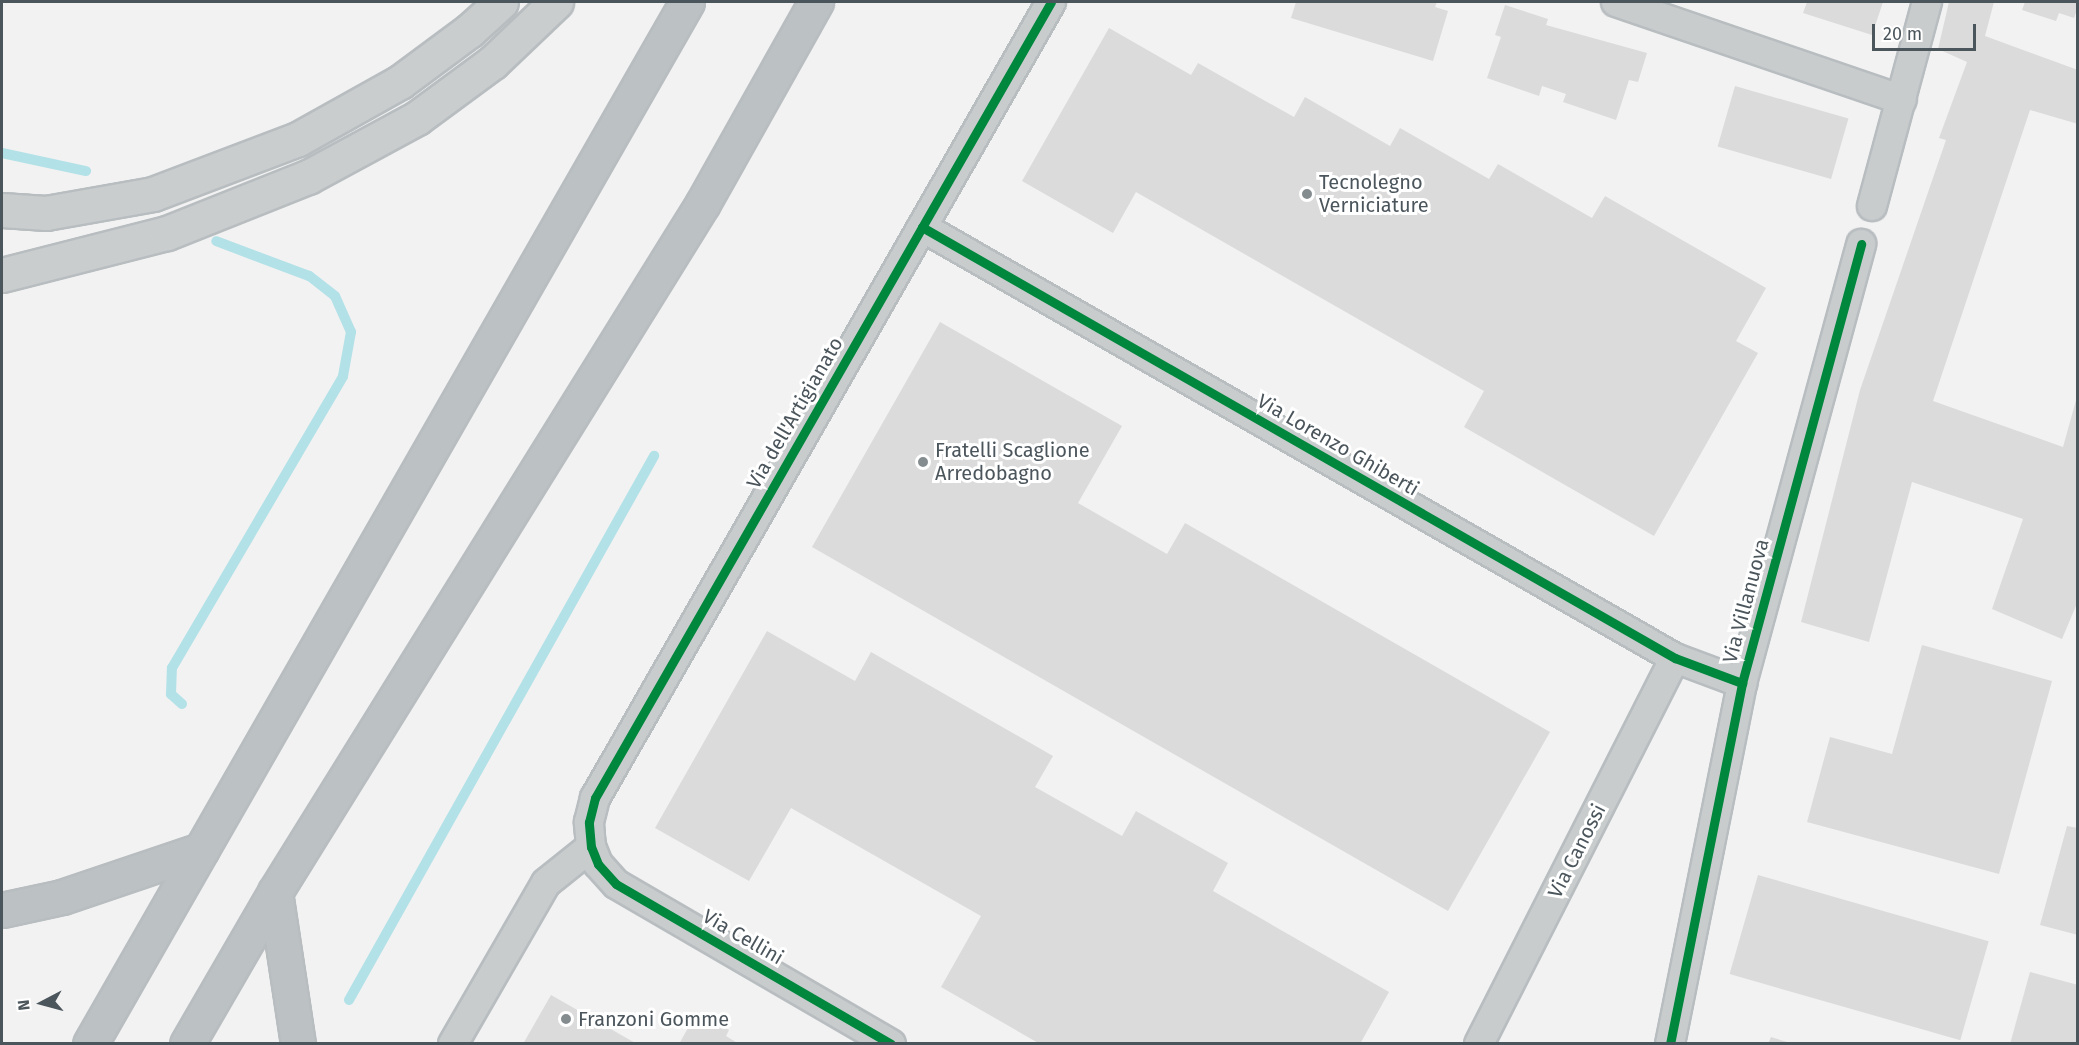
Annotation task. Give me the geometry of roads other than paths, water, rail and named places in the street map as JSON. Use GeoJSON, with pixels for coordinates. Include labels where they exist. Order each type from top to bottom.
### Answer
{"type":"FeatureCollection","features":[{"type":"Feature","properties":{"kind":"highway"},"geometry":{"type":"LineString","coordinates":[[90,1044],[687,2]]}},
{"type":"Feature","properties":{"kind":"highway"},"geometry":{"type":"LineString","coordinates":[[187,1044],[275,892],[703,203],[816,2]]}},
{"type":"Feature","properties":{"kind":"highway"},"geometry":{"type":"LineString","coordinates":[[2,910],[62,897],[201,850]]}},
{"type":"Feature","properties":{"kind":"highway"},"geometry":{"type":"LineString","coordinates":[[275,892],[298,1044]]}},
{"type":"Feature","properties":{"kind":"street"},"geometry":{"type":"LineString","coordinates":[[2,210],[46,213],[112,203],[164,190],[298,139],[400,82],[469,31],[501,2]]}},
{"type":"Feature","properties":{"kind":"street"},"geometry":{"type":"LineString","coordinates":[[2,275],[167,232],[308,177],[417,118],[493,62],[556,2]]}},
{"type":"Feature","properties":{"kind":"street","name":"Via dell'Artigianato"},"geometry":{"type":"LineString","coordinates":[[591,847],[589,822],[595,798],[1051,2]]}},
{"type":"Feature","properties":{"kind":"street"},"geometry":{"type":"LineString","coordinates":[[1616,2],[1902,100]]}},
{"type":"Feature","properties":{"kind":"street"},"geometry":{"type":"LineString","coordinates":[[1872,206],[1927,2]]}},
{"type":"Feature","properties":{"kind":"street","name":"Via Lorenzo Ghiberti"},"geometry":{"type":"LineString","coordinates":[[922,227],[1675,658],[1742,683]]}},
{"type":"Feature","properties":{"kind":"street","name":"Via Villanuova"},"geometry":{"type":"LineString","coordinates":[[1670,1044],[1742,683],[1862,244]]}},
{"type":"Feature","properties":{"kind":"street","name":"Via Canossi"},"geometry":{"type":"LineString","coordinates":[[1479,1044],[1675,658]]}},
{"type":"Feature","properties":{"kind":"street"},"geometry":{"type":"LineString","coordinates":[[453,1044],[546,883],[591,847]]}},
{"type":"Feature","properties":{"kind":"street","name":"Via Cellini"},"geometry":{"type":"LineString","coordinates":[[591,847],[598,864],[616,884],[891,1044]]}},
{"type":"Feature","properties":{"kind":"waterway"},"geometry":{"type":"LineString","coordinates":[[2,153],[86,171]]}},
{"type":"Feature","properties":{"kind":"waterway"},"geometry":{"type":"LineString","coordinates":[[182,704],[171,694],[172,668],[343,376],[351,332],[335,296],[309,276],[216,241]]}},
{"type":"Feature","properties":{"kind":"waterway"},"geometry":{"type":"LineString","coordinates":[[349,1000],[654,456]]}},
{"type":"Feature","properties":{"kind":"place","name":"Tecnolegno Verniciature"},"geometry":{"type":"Point","coordinates":[1307,194]}},
{"type":"Feature","properties":{"kind":"place","name":"Fratelli Scaglione Arredobagno"},"geometry":{"type":"Point","coordinates":[923,462]}},
{"type":"Feature","properties":{"kind":"place","name":"Franzoni Gomme"},"geometry":{"type":"Point","coordinates":[566,1019]}}]}
